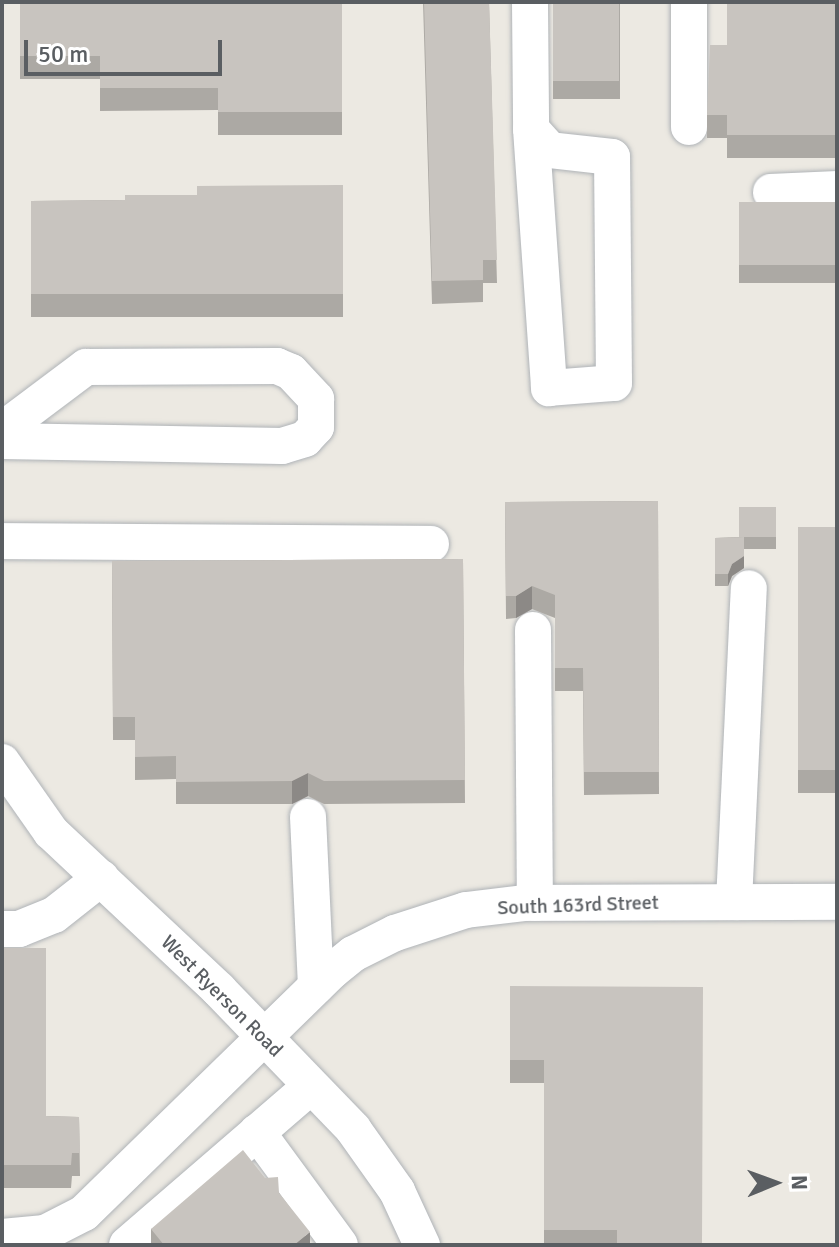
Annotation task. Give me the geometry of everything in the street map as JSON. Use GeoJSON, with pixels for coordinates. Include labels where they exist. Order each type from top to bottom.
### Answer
{"type":"FeatureCollection","features":[{"type":"Feature","properties":{"kind":"street"},"geometry":{"type":"LineString","coordinates":[[530,2],[531,129],[549,388],[614,383],[612,157],[550,150],[531,129]]}},
{"type":"Feature","properties":{"kind":"street"},"geometry":{"type":"LineString","coordinates":[[689,2],[689,127]]}},
{"type":"Feature","properties":{"kind":"street"},"geometry":{"type":"LineString","coordinates":[[771,192],[837,189]]}},
{"type":"Feature","properties":{"kind":"street"},"geometry":{"type":"LineString","coordinates":[[2,430],[86,367],[277,366],[291,372],[316,399],[316,427],[305,439],[282,446],[2,441]]}},
{"type":"Feature","properties":{"kind":"street"},"geometry":{"type":"LineString","coordinates":[[2,541],[431,544]]}},
{"type":"Feature","properties":{"kind":"street"},"geometry":{"type":"LineString","coordinates":[[734,902],[749,588]]}},
{"type":"Feature","properties":{"kind":"street"},"geometry":{"type":"LineString","coordinates":[[533,630],[535,903]]}},
{"type":"Feature","properties":{"kind":"street","name":"West Ryerson Road"},"geometry":{"type":"LineString","coordinates":[[2,762],[51,832],[265,1038],[353,1129],[388,1177],[422,1245]]}},
{"type":"Feature","properties":{"kind":"street"},"geometry":{"type":"LineString","coordinates":[[308,817],[316,986]]}},
{"type":"Feature","properties":{"kind":"street"},"geometry":{"type":"LineString","coordinates":[[2,929],[19,929],[54,915],[101,878]]}},
{"type":"Feature","properties":{"kind":"street","name":"South 163rd Street"},"geometry":{"type":"LineString","coordinates":[[2,1237],[45,1233],[84,1213],[316,986],[353,954],[395,933],[466,910],[535,903],[837,902]]}},
{"type":"Feature","properties":{"kind":"street"},"geometry":{"type":"LineString","coordinates":[[127,1245],[311,1086]]}},
{"type":"Feature","properties":{"kind":"street"},"geometry":{"type":"LineString","coordinates":[[257,1132],[340,1245]]}},
{"type":"Feature","properties":{"kind":"building"},"geometry":{"type":"Polygon","coordinates":[[[20,2],[342,2],[342,112],[218,112],[218,88],[100,88],[100,56],[20,56],[20,2]]]}},
{"type":"Feature","properties":{"kind":"building"},"geometry":{"type":"Polygon","coordinates":[[[424,2],[489,2],[497,260],[483,260],[483,280],[432,281],[424,2]]]}},
{"type":"Feature","properties":{"kind":"building"},"geometry":{"type":"Polygon","coordinates":[[[553,2],[619,2],[619,81],[553,81],[553,2]]]}},
{"type":"Feature","properties":{"kind":"building"},"geometry":{"type":"Polygon","coordinates":[[[727,2],[837,2],[837,135],[727,135],[727,115],[707,115],[710,45],[727,45],[727,2]]]}},
{"type":"Feature","properties":{"kind":"building"},"geometry":{"type":"Polygon","coordinates":[[[343,185],[343,294],[31,294],[31,201],[125,200],[125,195],[197,195],[197,186],[343,185]]]}},
{"type":"Feature","properties":{"kind":"building"},"geometry":{"type":"Polygon","coordinates":[[[739,202],[837,202],[837,265],[739,265],[739,202]]]}},
{"type":"Feature","properties":{"kind":"building"},"geometry":{"type":"Polygon","coordinates":[[[658,501],[659,772],[584,772],[583,668],[555,668],[555,595],[532,586],[516,596],[506,596],[505,502],[658,501]]]}},
{"type":"Feature","properties":{"kind":"building"},"geometry":{"type":"Polygon","coordinates":[[[739,507],[776,507],[776,537],[739,537],[739,507]]]}},
{"type":"Feature","properties":{"kind":"building"},"geometry":{"type":"Polygon","coordinates":[[[798,527],[837,527],[837,770],[798,770],[798,527]]]}},
{"type":"Feature","properties":{"kind":"building"},"geometry":{"type":"Polygon","coordinates":[[[744,537],[744,556],[732,564],[728,574],[715,574],[715,538],[744,537]]]}},
{"type":"Feature","properties":{"kind":"building"},"geometry":{"type":"Polygon","coordinates":[[[463,559],[465,780],[324,781],[308,773],[292,781],[176,782],[176,756],[135,757],[135,717],[113,717],[112,561],[463,559]]]}},
{"type":"Feature","properties":{"kind":"building"},"geometry":{"type":"Polygon","coordinates":[[[2,948],[46,948],[46,1116],[79,1117],[80,1153],[72,1153],[71,1165],[2,1165],[2,948]]]}},
{"type":"Feature","properties":{"kind":"building"},"geometry":{"type":"Polygon","coordinates":[[[510,986],[703,987],[702,1245],[617,1245],[617,1230],[544,1230],[544,1060],[510,1060],[510,986]]]}},
{"type":"Feature","properties":{"kind":"building"},"geometry":{"type":"Polygon","coordinates":[[[243,1150],[265,1178],[278,1177],[279,1193],[310,1232],[294,1245],[164,1245],[151,1229],[243,1150]]]}}]}
